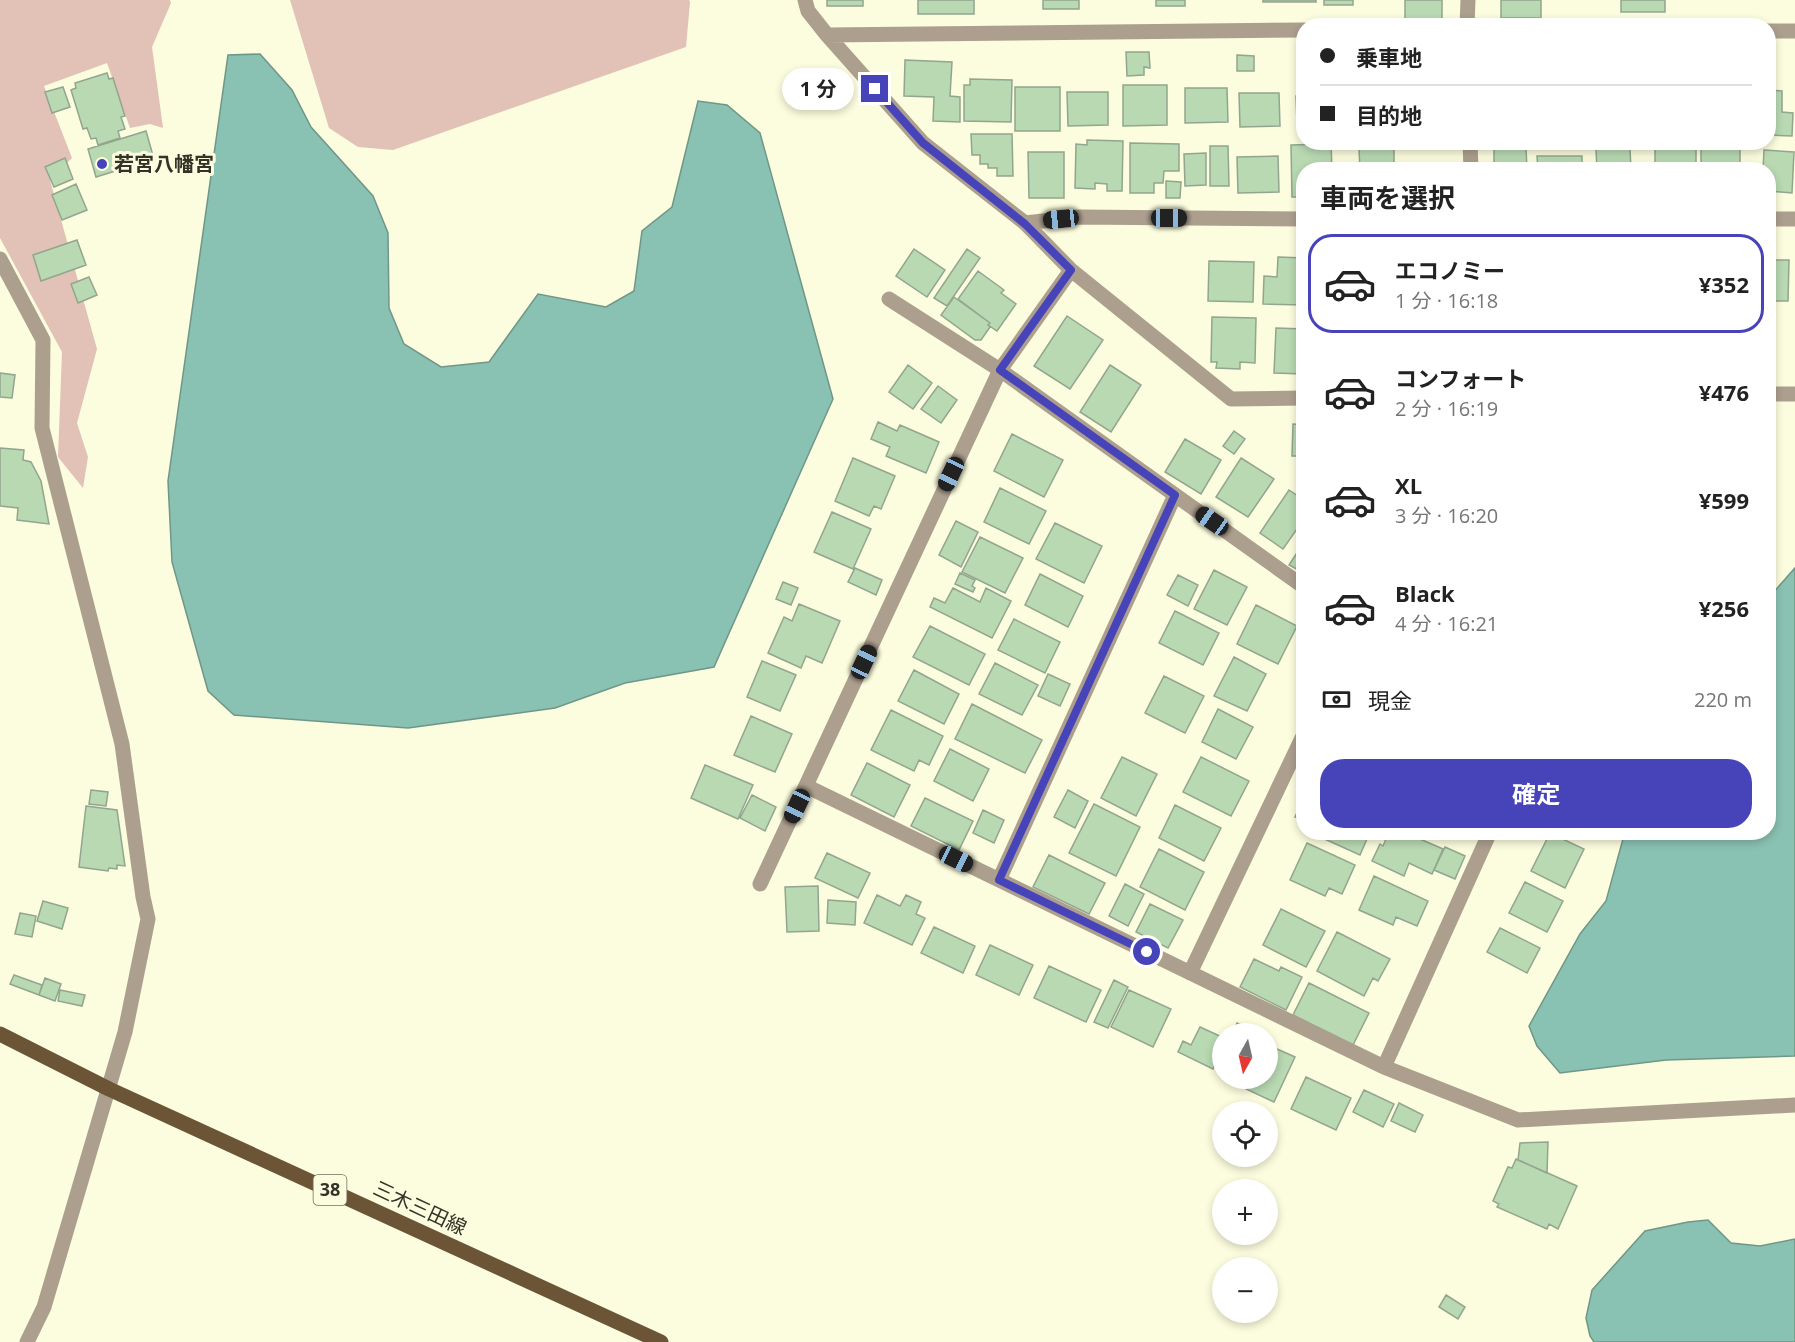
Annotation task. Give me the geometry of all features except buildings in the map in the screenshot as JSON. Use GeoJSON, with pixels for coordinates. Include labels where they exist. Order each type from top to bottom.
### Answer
{"type":"FeatureCollection","features":[{"type":"Feature","properties":{"kind":"main road","name":"三木三田線"},"geometry":{"type":"LineString","coordinates":[[0,1034],[109,1089],[661,1342]]}},
{"type":"Feature","properties":{"kind":"street"},"geometry":{"type":"LineString","coordinates":[[805,0],[808,10],[827,35],[923,143],[1025,224],[1071,270],[1232,399],[1296,398]]}},
{"type":"Feature","properties":{"kind":"street"},"geometry":{"type":"LineString","coordinates":[[1467,18],[1468,0]]}},
{"type":"Feature","properties":{"kind":"street"},"geometry":{"type":"LineString","coordinates":[[827,35],[1296,30]]}},
{"type":"Feature","properties":{"kind":"street"},"geometry":{"type":"LineString","coordinates":[[1776,31],[1795,31]]}},
{"type":"Feature","properties":{"kind":"street"},"geometry":{"type":"LineString","coordinates":[[1025,224],[1079,217],[1296,219]]}},
{"type":"Feature","properties":{"kind":"street"},"geometry":{"type":"LineString","coordinates":[[1776,219],[1795,219]]}},
{"type":"Feature","properties":{"kind":"street"},"geometry":{"type":"LineString","coordinates":[[0,259],[43,340],[42,428],[122,744],[148,919],[125,1032],[109,1089],[44,1307],[27,1342]]}},
{"type":"Feature","properties":{"kind":"street"},"geometry":{"type":"LineString","coordinates":[[760,884],[1000,370],[1071,270]]}},
{"type":"Feature","properties":{"kind":"street"},"geometry":{"type":"LineString","coordinates":[[889,299],[1000,370],[1296,581]]}},
{"type":"Feature","properties":{"kind":"street"},"geometry":{"type":"LineString","coordinates":[[1776,394],[1795,394]]}},
{"type":"Feature","properties":{"kind":"street"},"geometry":{"type":"LineString","coordinates":[[999,880],[1175,495]]}},
{"type":"Feature","properties":{"kind":"street"},"geometry":{"type":"LineString","coordinates":[[1190,973],[1296,751]]}},
{"type":"Feature","properties":{"kind":"street"},"geometry":{"type":"LineString","coordinates":[[806,786],[1384,1067],[1518,1120],[1795,1105]]}},
{"type":"Feature","properties":{"kind":"street"},"geometry":{"type":"LineString","coordinates":[[1384,1067],[1486,840]]}},
{"type":"Feature","properties":{"kind":"shaded area"},"geometry":{"type":"Polygon","coordinates":[[[0,0],[170,0],[171,3],[152,47],[163,128],[150,124],[130,128],[107,63],[44,86],[72,158],[50,180],[97,349],[77,423],[88,457],[83,488],[58,457],[62,352],[0,238],[0,0]]]}},
{"type":"Feature","properties":{"kind":"shaded area"},"geometry":{"type":"Polygon","coordinates":[[[290,0],[689,0],[690,2],[686,47],[393,150],[358,147],[329,128],[290,0]]]}},
{"type":"Feature","properties":{"kind":"water"},"geometry":{"type":"Polygon","coordinates":[[[260,54],[292,90],[311,127],[373,196],[388,233],[389,308],[404,344],[441,367],[489,362],[538,294],[606,307],[634,291],[642,231],[672,207],[698,101],[727,105],[760,133],[833,399],[714,667],[625,683],[555,708],[408,728],[234,715],[208,691],[172,562],[168,481],[228,55],[260,54]]]}},
{"type":"Feature","properties":{"kind":"water"},"geometry":{"type":"Polygon","coordinates":[[[1795,568],[1795,1056],[1666,1060],[1560,1073],[1537,1046],[1529,1026],[1580,934],[1606,901],[1623,840],[1776,840],[1776,589],[1795,568]]]}},
{"type":"Feature","properties":{"kind":"water"},"geometry":{"type":"Polygon","coordinates":[[[1708,1220],[1731,1243],[1760,1246],[1795,1239],[1795,1342],[1594,1342],[1590,1336],[1586,1318],[1592,1290],[1645,1231],[1708,1220]]]}},
{"type":"Feature","properties":{"kind":"place","name":"若宮八幡宮"},"geometry":{"type":"Point","coordinates":[102,164]}},
{"type":"Feature","properties":{"kind":"route"},"geometry":{"type":"LineString","coordinates":[[875,89],[923,143],[1025,224],[1071,270],[1000,370],[1175,495],[999,880],[1147,952]]}}]}
